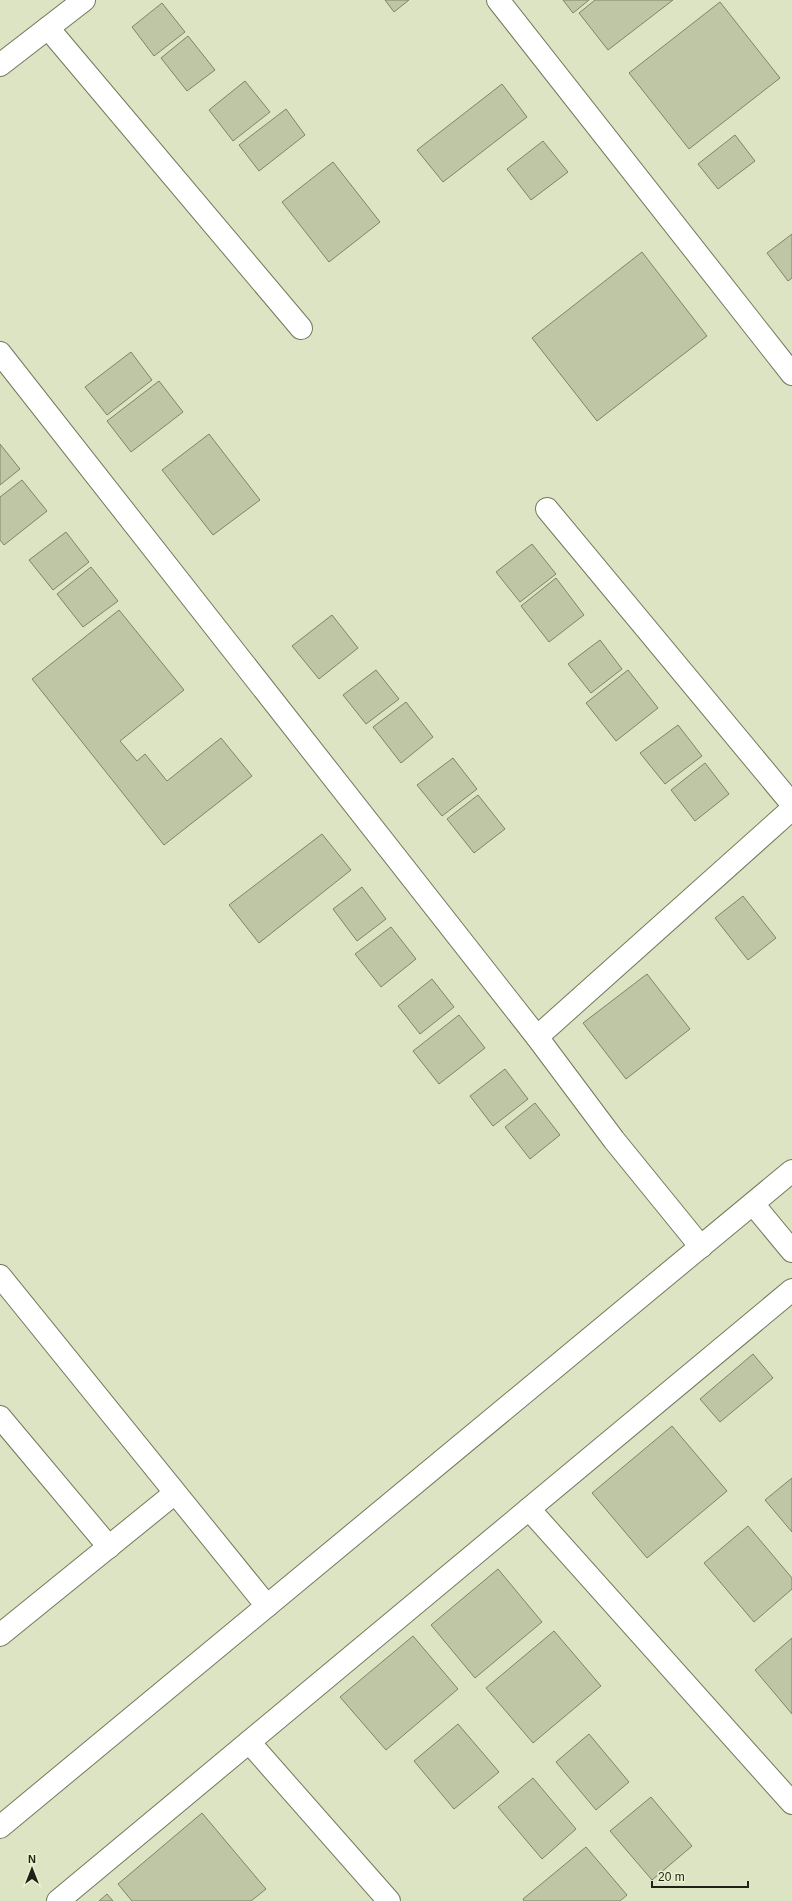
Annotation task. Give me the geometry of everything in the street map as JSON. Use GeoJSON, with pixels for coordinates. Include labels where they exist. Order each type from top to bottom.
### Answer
{"type":"FeatureCollection","features":[{"type":"Feature","properties":{"kind":"street"},"geometry":{"type":"LineString","coordinates":[[0,65],[84,0]]}},
{"type":"Feature","properties":{"kind":"street"},"geometry":{"type":"LineString","coordinates":[[498,0],[792,374]]}},
{"type":"Feature","properties":{"kind":"street"},"geometry":{"type":"LineString","coordinates":[[48,28],[301,328]]}},
{"type":"Feature","properties":{"kind":"street"},"geometry":{"type":"LineString","coordinates":[[0,353],[537,1037],[614,1140],[701,1247]]}},
{"type":"Feature","properties":{"kind":"street"},"geometry":{"type":"LineString","coordinates":[[547,509],[792,804]]}},
{"type":"Feature","properties":{"kind":"street"},"geometry":{"type":"LineString","coordinates":[[537,1037],[792,809]]}},
{"type":"Feature","properties":{"kind":"street"},"geometry":{"type":"LineString","coordinates":[[0,1827],[792,1171]]}},
{"type":"Feature","properties":{"kind":"street"},"geometry":{"type":"LineString","coordinates":[[753,1204],[792,1251]]}},
{"type":"Feature","properties":{"kind":"street"},"geometry":{"type":"LineString","coordinates":[[0,1276],[267,1606]]}},
{"type":"Feature","properties":{"kind":"street"},"geometry":{"type":"LineString","coordinates":[[58,1901],[792,1290]]}},
{"type":"Feature","properties":{"kind":"street"},"geometry":{"type":"LineString","coordinates":[[0,1417],[109,1547]]}},
{"type":"Feature","properties":{"kind":"street"},"geometry":{"type":"LineString","coordinates":[[0,1635],[175,1493]]}},
{"type":"Feature","properties":{"kind":"street"},"geometry":{"type":"LineString","coordinates":[[529,1509],[792,1803]]}},
{"type":"Feature","properties":{"kind":"street"},"geometry":{"type":"LineString","coordinates":[[249,1742],[389,1901]]}},
{"type":"Feature","properties":{"kind":"building"},"geometry":{"type":"Polygon","coordinates":[[[385,0],[409,0],[394,12],[385,0]]]}},
{"type":"Feature","properties":{"kind":"building"},"geometry":{"type":"Polygon","coordinates":[[[563,0],[589,0],[573,13],[563,0]]]}},
{"type":"Feature","properties":{"kind":"building"},"geometry":{"type":"Polygon","coordinates":[[[595,0],[673,0],[608,50],[579,13],[595,0]]]}},
{"type":"Feature","properties":{"kind":"building"},"geometry":{"type":"Polygon","coordinates":[[[720,2],[780,78],[689,149],[629,73],[720,2]]]}},
{"type":"Feature","properties":{"kind":"building"},"geometry":{"type":"Polygon","coordinates":[[[162,3],[185,32],[154,56],[132,27],[162,3]]]}},
{"type":"Feature","properties":{"kind":"building"},"geometry":{"type":"Polygon","coordinates":[[[188,36],[215,70],[187,91],[161,58],[188,36]]]}},
{"type":"Feature","properties":{"kind":"building"},"geometry":{"type":"Polygon","coordinates":[[[245,81],[270,112],[233,141],[209,110],[245,81]]]}},
{"type":"Feature","properties":{"kind":"building"},"geometry":{"type":"Polygon","coordinates":[[[502,84],[527,117],[443,182],[417,150],[502,84]]]}},
{"type":"Feature","properties":{"kind":"building"},"geometry":{"type":"Polygon","coordinates":[[[286,109],[305,135],[259,171],[239,145],[286,109]]]}},
{"type":"Feature","properties":{"kind":"building"},"geometry":{"type":"Polygon","coordinates":[[[735,135],[755,161],[718,189],[698,164],[735,135]]]}},
{"type":"Feature","properties":{"kind":"building"},"geometry":{"type":"Polygon","coordinates":[[[543,141],[568,172],[531,200],[507,169],[543,141]]]}},
{"type":"Feature","properties":{"kind":"building"},"geometry":{"type":"Polygon","coordinates":[[[333,162],[380,222],[329,262],[282,202],[333,162]]]}},
{"type":"Feature","properties":{"kind":"building"},"geometry":{"type":"Polygon","coordinates":[[[792,234],[792,278],[788,281],[767,253],[792,234]]]}},
{"type":"Feature","properties":{"kind":"building"},"geometry":{"type":"Polygon","coordinates":[[[642,252],[707,336],[597,421],[532,338],[642,252]]]}},
{"type":"Feature","properties":{"kind":"building"},"geometry":{"type":"Polygon","coordinates":[[[131,352],[152,380],[107,415],[85,387],[131,352]]]}},
{"type":"Feature","properties":{"kind":"building"},"geometry":{"type":"Polygon","coordinates":[[[159,381],[183,412],[131,452],[107,421],[159,381]]]}},
{"type":"Feature","properties":{"kind":"building"},"geometry":{"type":"Polygon","coordinates":[[[209,434],[260,500],[213,535],[162,470],[209,434]]]}},
{"type":"Feature","properties":{"kind":"building"},"geometry":{"type":"Polygon","coordinates":[[[0,444],[20,469],[0,485],[0,444]]]}},
{"type":"Feature","properties":{"kind":"building"},"geometry":{"type":"Polygon","coordinates":[[[22,480],[47,511],[4,545],[0,540],[0,497],[22,480]]]}},
{"type":"Feature","properties":{"kind":"building"},"geometry":{"type":"Polygon","coordinates":[[[66,532],[89,562],[53,590],[29,560],[66,532]]]}},
{"type":"Feature","properties":{"kind":"building"},"geometry":{"type":"Polygon","coordinates":[[[532,544],[556,574],[520,602],[496,572],[532,544]]]}},
{"type":"Feature","properties":{"kind":"building"},"geometry":{"type":"Polygon","coordinates":[[[91,567],[118,601],[83,627],[57,594],[91,567]]]}},
{"type":"Feature","properties":{"kind":"building"},"geometry":{"type":"Polygon","coordinates":[[[556,578],[584,615],[549,642],[521,606],[556,578]]]}},
{"type":"Feature","properties":{"kind":"building"},"geometry":{"type":"Polygon","coordinates":[[[119,610],[184,690],[120,741],[137,761],[145,754],[167,781],[221,738],[252,776],[164,845],[32,679],[119,610]]]}},
{"type":"Feature","properties":{"kind":"building"},"geometry":{"type":"Polygon","coordinates":[[[332,615],[358,648],[319,679],[292,646],[332,615]]]}},
{"type":"Feature","properties":{"kind":"building"},"geometry":{"type":"Polygon","coordinates":[[[600,640],[622,669],[591,693],[568,664],[600,640]]]}},
{"type":"Feature","properties":{"kind":"building"},"geometry":{"type":"Polygon","coordinates":[[[376,670],[399,699],[366,724],[343,695],[376,670]]]}},
{"type":"Feature","properties":{"kind":"building"},"geometry":{"type":"Polygon","coordinates":[[[628,670],[658,708],[616,741],[586,703],[628,670]]]}},
{"type":"Feature","properties":{"kind":"building"},"geometry":{"type":"Polygon","coordinates":[[[406,702],[433,737],[401,763],[373,727],[406,702]]]}},
{"type":"Feature","properties":{"kind":"building"},"geometry":{"type":"Polygon","coordinates":[[[678,725],[702,756],[665,784],[640,753],[678,725]]]}},
{"type":"Feature","properties":{"kind":"building"},"geometry":{"type":"Polygon","coordinates":[[[453,758],[477,789],[442,816],[417,785],[453,758]]]}},
{"type":"Feature","properties":{"kind":"building"},"geometry":{"type":"Polygon","coordinates":[[[705,763],[729,794],[695,821],[671,790],[705,763]]]}},
{"type":"Feature","properties":{"kind":"building"},"geometry":{"type":"Polygon","coordinates":[[[478,795],[505,829],[474,853],[447,819],[478,795]]]}},
{"type":"Feature","properties":{"kind":"building"},"geometry":{"type":"Polygon","coordinates":[[[322,834],[351,870],[259,943],[229,905],[322,834]]]}},
{"type":"Feature","properties":{"kind":"building"},"geometry":{"type":"Polygon","coordinates":[[[362,887],[386,919],[357,941],[333,909],[362,887]]]}},
{"type":"Feature","properties":{"kind":"building"},"geometry":{"type":"Polygon","coordinates":[[[743,896],[776,938],[748,960],[715,918],[743,896]]]}},
{"type":"Feature","properties":{"kind":"building"},"geometry":{"type":"Polygon","coordinates":[[[391,927],[416,959],[381,987],[355,954],[391,927]]]}},
{"type":"Feature","properties":{"kind":"building"},"geometry":{"type":"Polygon","coordinates":[[[647,974],[690,1029],[626,1079],[583,1023],[647,974]]]}},
{"type":"Feature","properties":{"kind":"building"},"geometry":{"type":"Polygon","coordinates":[[[432,979],[454,1007],[420,1034],[398,1006],[432,979]]]}},
{"type":"Feature","properties":{"kind":"building"},"geometry":{"type":"Polygon","coordinates":[[[459,1015],[485,1048],[439,1084],[413,1051],[459,1015]]]}},
{"type":"Feature","properties":{"kind":"building"},"geometry":{"type":"Polygon","coordinates":[[[505,1069],[528,1099],[493,1126],[470,1096],[505,1069]]]}},
{"type":"Feature","properties":{"kind":"building"},"geometry":{"type":"Polygon","coordinates":[[[535,1103],[560,1135],[530,1159],[505,1127],[535,1103]]]}},
{"type":"Feature","properties":{"kind":"building"},"geometry":{"type":"Polygon","coordinates":[[[753,1354],[773,1378],[720,1422],[700,1399],[753,1354]]]}},
{"type":"Feature","properties":{"kind":"building"},"geometry":{"type":"Polygon","coordinates":[[[672,1426],[727,1491],[647,1558],[592,1493],[672,1426]]]}},
{"type":"Feature","properties":{"kind":"building"},"geometry":{"type":"Polygon","coordinates":[[[792,1478],[792,1532],[765,1500],[792,1478]]]}},
{"type":"Feature","properties":{"kind":"building"},"geometry":{"type":"Polygon","coordinates":[[[748,1526],[792,1578],[792,1589],[754,1622],[704,1563],[748,1526]]]}},
{"type":"Feature","properties":{"kind":"building"},"geometry":{"type":"Polygon","coordinates":[[[498,1569],[542,1622],[475,1678],[431,1625],[498,1569]]]}},
{"type":"Feature","properties":{"kind":"building"},"geometry":{"type":"Polygon","coordinates":[[[554,1631],[601,1686],[533,1743],[486,1688],[554,1631]]]}},
{"type":"Feature","properties":{"kind":"building"},"geometry":{"type":"Polygon","coordinates":[[[413,1636],[458,1689],[386,1750],[340,1697],[413,1636]]]}},
{"type":"Feature","properties":{"kind":"building"},"geometry":{"type":"Polygon","coordinates":[[[792,1638],[792,1714],[755,1670],[792,1638]]]}},
{"type":"Feature","properties":{"kind":"building"},"geometry":{"type":"Polygon","coordinates":[[[458,1724],[499,1772],[454,1809],[414,1761],[458,1724]]]}},
{"type":"Feature","properties":{"kind":"building"},"geometry":{"type":"Polygon","coordinates":[[[589,1734],[629,1782],[596,1810],[556,1762],[589,1734]]]}},
{"type":"Feature","properties":{"kind":"building"},"geometry":{"type":"Polygon","coordinates":[[[533,1778],[576,1829],[542,1859],[498,1807],[533,1778]]]}},
{"type":"Feature","properties":{"kind":"building"},"geometry":{"type":"Polygon","coordinates":[[[651,1797],[692,1846],[652,1880],[610,1831],[651,1797]]]}},
{"type":"Feature","properties":{"kind":"building"},"geometry":{"type":"Polygon","coordinates":[[[202,1813],[266,1889],[251,1901],[132,1901],[118,1884],[202,1813]]]}},
{"type":"Feature","properties":{"kind":"building"},"geometry":{"type":"Polygon","coordinates":[[[586,1847],[627,1895],[620,1901],[524,1901],[523,1899],[586,1847]]]}},
{"type":"Feature","properties":{"kind":"building"},"geometry":{"type":"Polygon","coordinates":[[[107,1894],[113,1901],[99,1901],[107,1894]]]}}]}
